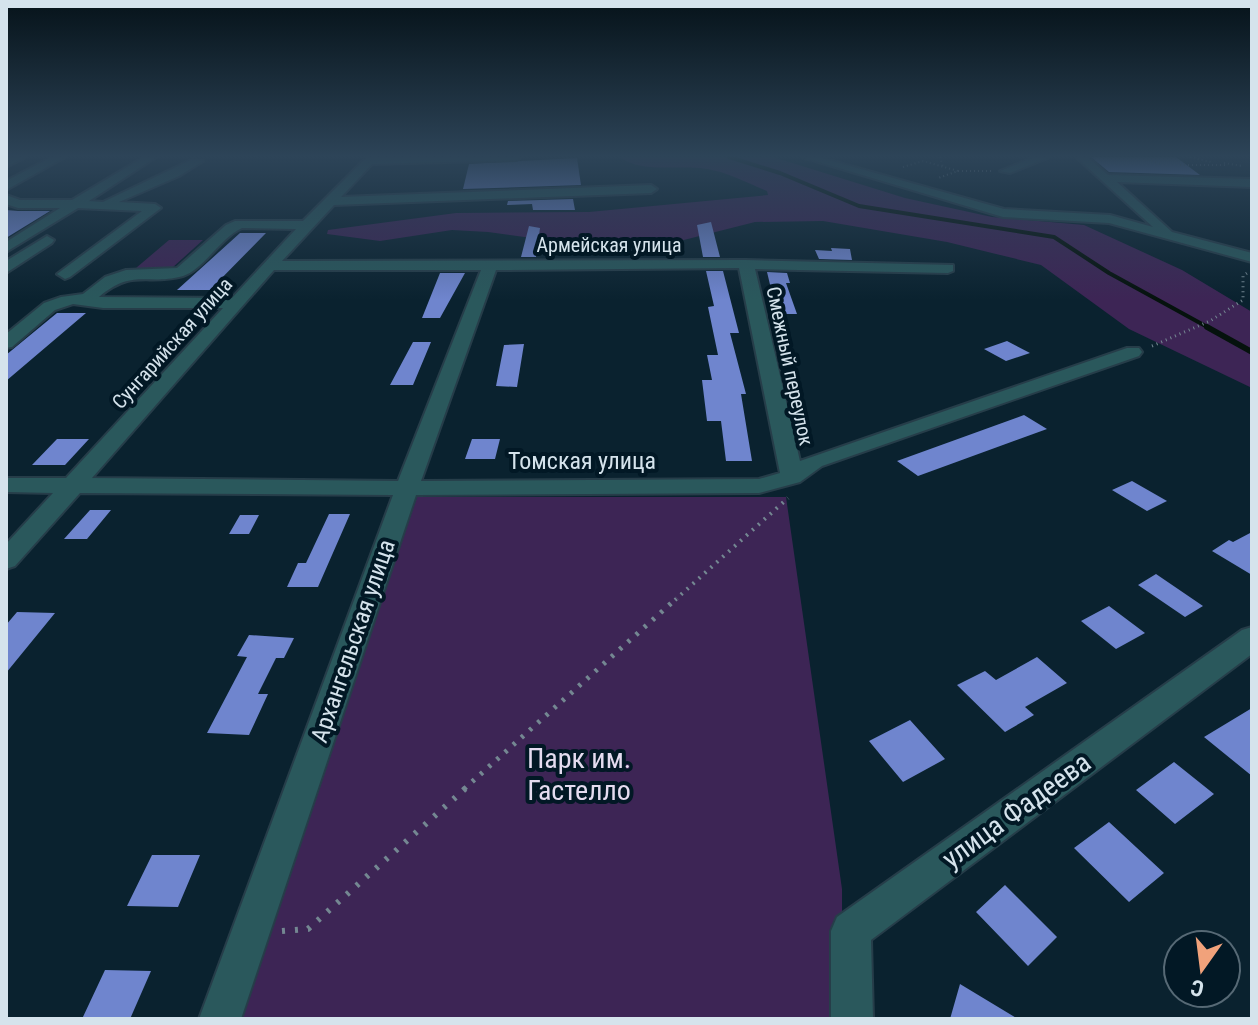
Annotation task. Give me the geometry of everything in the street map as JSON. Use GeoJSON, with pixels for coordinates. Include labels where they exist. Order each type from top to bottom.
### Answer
{"type":"FeatureCollection","features":[{"type":"Feature","properties":{"kind":"street"},"geometry":{"type":"LineString","coordinates":[[6,248],[74,205]]}},
{"type":"Feature","properties":{"kind":"street"},"geometry":{"type":"LineString","coordinates":[[65,274],[155,208],[98,205]]}},
{"type":"Feature","properties":{"kind":"street"},"geometry":{"type":"LineString","coordinates":[[6,268],[103,205]]}},
{"type":"Feature","properties":{"kind":"street","name":"Сунгарийская улица"},"geometry":{"type":"LineString","coordinates":[[6,560],[325,205]]}},
{"type":"Feature","properties":{"kind":"street"},"geometry":{"type":"LineString","coordinates":[[975,205],[1003,213],[1110,219],[1252,258]]}},
{"type":"Feature","properties":{"kind":"street"},"geometry":{"type":"LineString","coordinates":[[1136,205],[1171,235]]}},
{"type":"Feature","properties":{"kind":"street"},"geometry":{"type":"LineString","coordinates":[[88,298],[110,280],[126,275],[181,272],[231,228],[240,224],[307,225]]}},
{"type":"Feature","properties":{"kind":"street","name":"Армейская улица"},"geometry":{"type":"LineString","coordinates":[[270,266],[746,264],[948,268]]}},
{"type":"Feature","properties":{"kind":"street","name":"Смежный переулок"},"geometry":{"type":"LineString","coordinates":[[746,264],[792,477]]}},
{"type":"Feature","properties":{"kind":"street","name":"Архангельская улица"},"geometry":{"type":"LineString","coordinates":[[220,1019],[407,488],[490,265]]}},
{"type":"Feature","properties":{"kind":"street"},"geometry":{"type":"LineString","coordinates":[[6,343],[62,298],[88,298],[103,303],[238,303]]}},
{"type":"Feature","properties":{"kind":"street","name":"Томская улица"},"geometry":{"type":"LineString","coordinates":[[6,485],[407,488],[759,486],[792,477],[814,461],[1133,352]]}},
{"type":"Feature","properties":{"kind":"street","name":"улица Фадеева"},"geometry":{"type":"LineString","coordinates":[[852,1019],[851,931],[1252,638]]}},
{"type":"Feature","properties":{"kind":"path"},"geometry":{"type":"LineString","coordinates":[[1133,352],[1196,327],[1243,300],[1243,276],[1252,270]]}},
{"type":"Feature","properties":{"kind":"path"},"geometry":{"type":"LineString","coordinates":[[251,932],[308,929],[792,494],[792,477]]}},
{"type":"Feature","properties":{"kind":"green space"},"geometry":{"type":"Polygon","coordinates":[[[664,205],[936,205],[992,217],[1084,225],[1182,270],[1252,312],[1252,388],[1129,329],[1041,265],[947,242],[823,221],[755,222],[672,243],[647,246],[575,244],[452,230],[380,241],[327,234],[328,230],[456,213],[589,212],[664,205]]]}},
{"type":"Feature","properties":{"kind":"green space"},"geometry":{"type":"Polygon","coordinates":[[[169,240],[203,240],[172,268],[136,268],[169,240]]]}},
{"type":"Feature","properties":{"kind":"green space","name":"Парк им. Гастелло"},"geometry":{"type":"Polygon","coordinates":[[[417,497],[786,497],[842,889],[842,1019],[234,1019],[417,497]]]}},
{"type":"Feature","properties":{"kind":"building"},"geometry":{"type":"Polygon","coordinates":[[[532,205],[574,205],[575,210],[533,210],[532,205]]]}},
{"type":"Feature","properties":{"kind":"building"},"geometry":{"type":"Polygon","coordinates":[[[6,210],[18,211],[50,211],[6,238],[6,210]]]}},
{"type":"Feature","properties":{"kind":"building"},"geometry":{"type":"Polygon","coordinates":[[[711,222],[720,257],[703,257],[697,225],[711,222]]]}},
{"type":"Feature","properties":{"kind":"building"},"geometry":{"type":"Polygon","coordinates":[[[529,226],[540,228],[536,257],[521,257],[529,226]]]}},
{"type":"Feature","properties":{"kind":"building"},"geometry":{"type":"Polygon","coordinates":[[[240,233],[266,233],[210,290],[177,290],[240,233]]]}},
{"type":"Feature","properties":{"kind":"building"},"geometry":{"type":"Polygon","coordinates":[[[831,248],[850,249],[852,260],[819,259],[815,250],[832,251],[831,248]]]}},
{"type":"Feature","properties":{"kind":"building"},"geometry":{"type":"Polygon","coordinates":[[[706,271],[723,271],[739,333],[730,333],[746,394],[741,394],[752,461],[726,461],[721,421],[707,421],[702,380],[712,380],[707,355],[718,355],[708,307],[714,306],[706,271]]]}},
{"type":"Feature","properties":{"kind":"building"},"geometry":{"type":"Polygon","coordinates":[[[767,272],[787,273],[790,283],[786,283],[797,314],[777,314],[767,272]]]}},
{"type":"Feature","properties":{"kind":"building"},"geometry":{"type":"Polygon","coordinates":[[[440,273],[465,273],[440,318],[422,318],[440,273]]]}},
{"type":"Feature","properties":{"kind":"building"},"geometry":{"type":"Polygon","coordinates":[[[57,313],[86,313],[6,381],[6,355],[57,313]]]}},
{"type":"Feature","properties":{"kind":"building"},"geometry":{"type":"Polygon","coordinates":[[[1007,341],[1030,353],[1006,361],[984,349],[1007,341]]]}},
{"type":"Feature","properties":{"kind":"building"},"geometry":{"type":"Polygon","coordinates":[[[413,342],[431,342],[413,385],[390,385],[413,342]]]}},
{"type":"Feature","properties":{"kind":"building"},"geometry":{"type":"Polygon","coordinates":[[[524,344],[517,387],[496,386],[504,345],[524,344]]]}},
{"type":"Feature","properties":{"kind":"building"},"geometry":{"type":"Polygon","coordinates":[[[1024,415],[1047,429],[918,476],[897,461],[1024,415]]]}},
{"type":"Feature","properties":{"kind":"building"},"geometry":{"type":"Polygon","coordinates":[[[57,439],[89,439],[65,465],[32,465],[57,439]]]}},
{"type":"Feature","properties":{"kind":"building"},"geometry":{"type":"Polygon","coordinates":[[[472,439],[500,439],[495,459],[465,459],[472,439]]]}},
{"type":"Feature","properties":{"kind":"building"},"geometry":{"type":"Polygon","coordinates":[[[1132,481],[1167,501],[1147,511],[1112,490],[1132,481]]]}},
{"type":"Feature","properties":{"kind":"building"},"geometry":{"type":"Polygon","coordinates":[[[90,510],[111,510],[87,539],[64,539],[90,510]]]}},
{"type":"Feature","properties":{"kind":"building"},"geometry":{"type":"Polygon","coordinates":[[[329,514],[350,514],[318,587],[287,587],[298,563],[306,563],[329,514]]]}},
{"type":"Feature","properties":{"kind":"building"},"geometry":{"type":"Polygon","coordinates":[[[240,515],[259,515],[249,534],[229,534],[240,515]]]}},
{"type":"Feature","properties":{"kind":"building"},"geometry":{"type":"Polygon","coordinates":[[[1252,532],[1252,575],[1212,551],[1229,540],[1233,542],[1252,532]]]}},
{"type":"Feature","properties":{"kind":"building"},"geometry":{"type":"Polygon","coordinates":[[[1156,574],[1203,606],[1185,617],[1138,585],[1156,574]]]}},
{"type":"Feature","properties":{"kind":"building"},"geometry":{"type":"Polygon","coordinates":[[[1109,606],[1145,633],[1116,649],[1081,621],[1109,606]]]}},
{"type":"Feature","properties":{"kind":"building"},"geometry":{"type":"Polygon","coordinates":[[[17,612],[55,613],[6,673],[6,625],[17,612]]]}},
{"type":"Feature","properties":{"kind":"building"},"geometry":{"type":"Polygon","coordinates":[[[249,635],[294,638],[284,658],[276,658],[258,694],[268,694],[249,735],[207,733],[247,657],[237,656],[249,635]]]}},
{"type":"Feature","properties":{"kind":"building"},"geometry":{"type":"Polygon","coordinates":[[[1037,657],[1067,683],[1025,707],[1034,715],[1005,732],[957,685],[985,671],[996,680],[1037,657]]]}},
{"type":"Feature","properties":{"kind":"building"},"geometry":{"type":"Polygon","coordinates":[[[1252,708],[1252,776],[1204,737],[1252,708]]]}},
{"type":"Feature","properties":{"kind":"building"},"geometry":{"type":"Polygon","coordinates":[[[910,720],[945,759],[903,782],[869,741],[910,720]]]}},
{"type":"Feature","properties":{"kind":"building"},"geometry":{"type":"Polygon","coordinates":[[[1174,762],[1214,794],[1175,824],[1136,790],[1174,762]]]}},
{"type":"Feature","properties":{"kind":"building"},"geometry":{"type":"Polygon","coordinates":[[[1109,822],[1164,873],[1129,902],[1074,848],[1109,822]]]}},
{"type":"Feature","properties":{"kind":"building"},"geometry":{"type":"Polygon","coordinates":[[[152,855],[200,855],[178,907],[127,906],[152,855]]]}},
{"type":"Feature","properties":{"kind":"building"},"geometry":{"type":"Polygon","coordinates":[[[1005,885],[1057,937],[1028,966],[976,912],[1005,885]]]}},
{"type":"Feature","properties":{"kind":"building"},"geometry":{"type":"Polygon","coordinates":[[[105,970],[151,971],[130,1019],[82,1019],[105,970]]]}},
{"type":"Feature","properties":{"kind":"building"},"geometry":{"type":"Polygon","coordinates":[[[960,984],[1018,1019],[950,1019],[960,984]]]}},
{"type":"Feature","properties":{"kind":"waterway"},"geometry":{"type":"LineString","coordinates":[[856,205],[1054,237],[1109,273],[1211,329]]}},
{"type":"Feature","properties":{"kind":"waterway"},"geometry":{"type":"LineString","coordinates":[[1207,327],[1252,352]]}}]}
